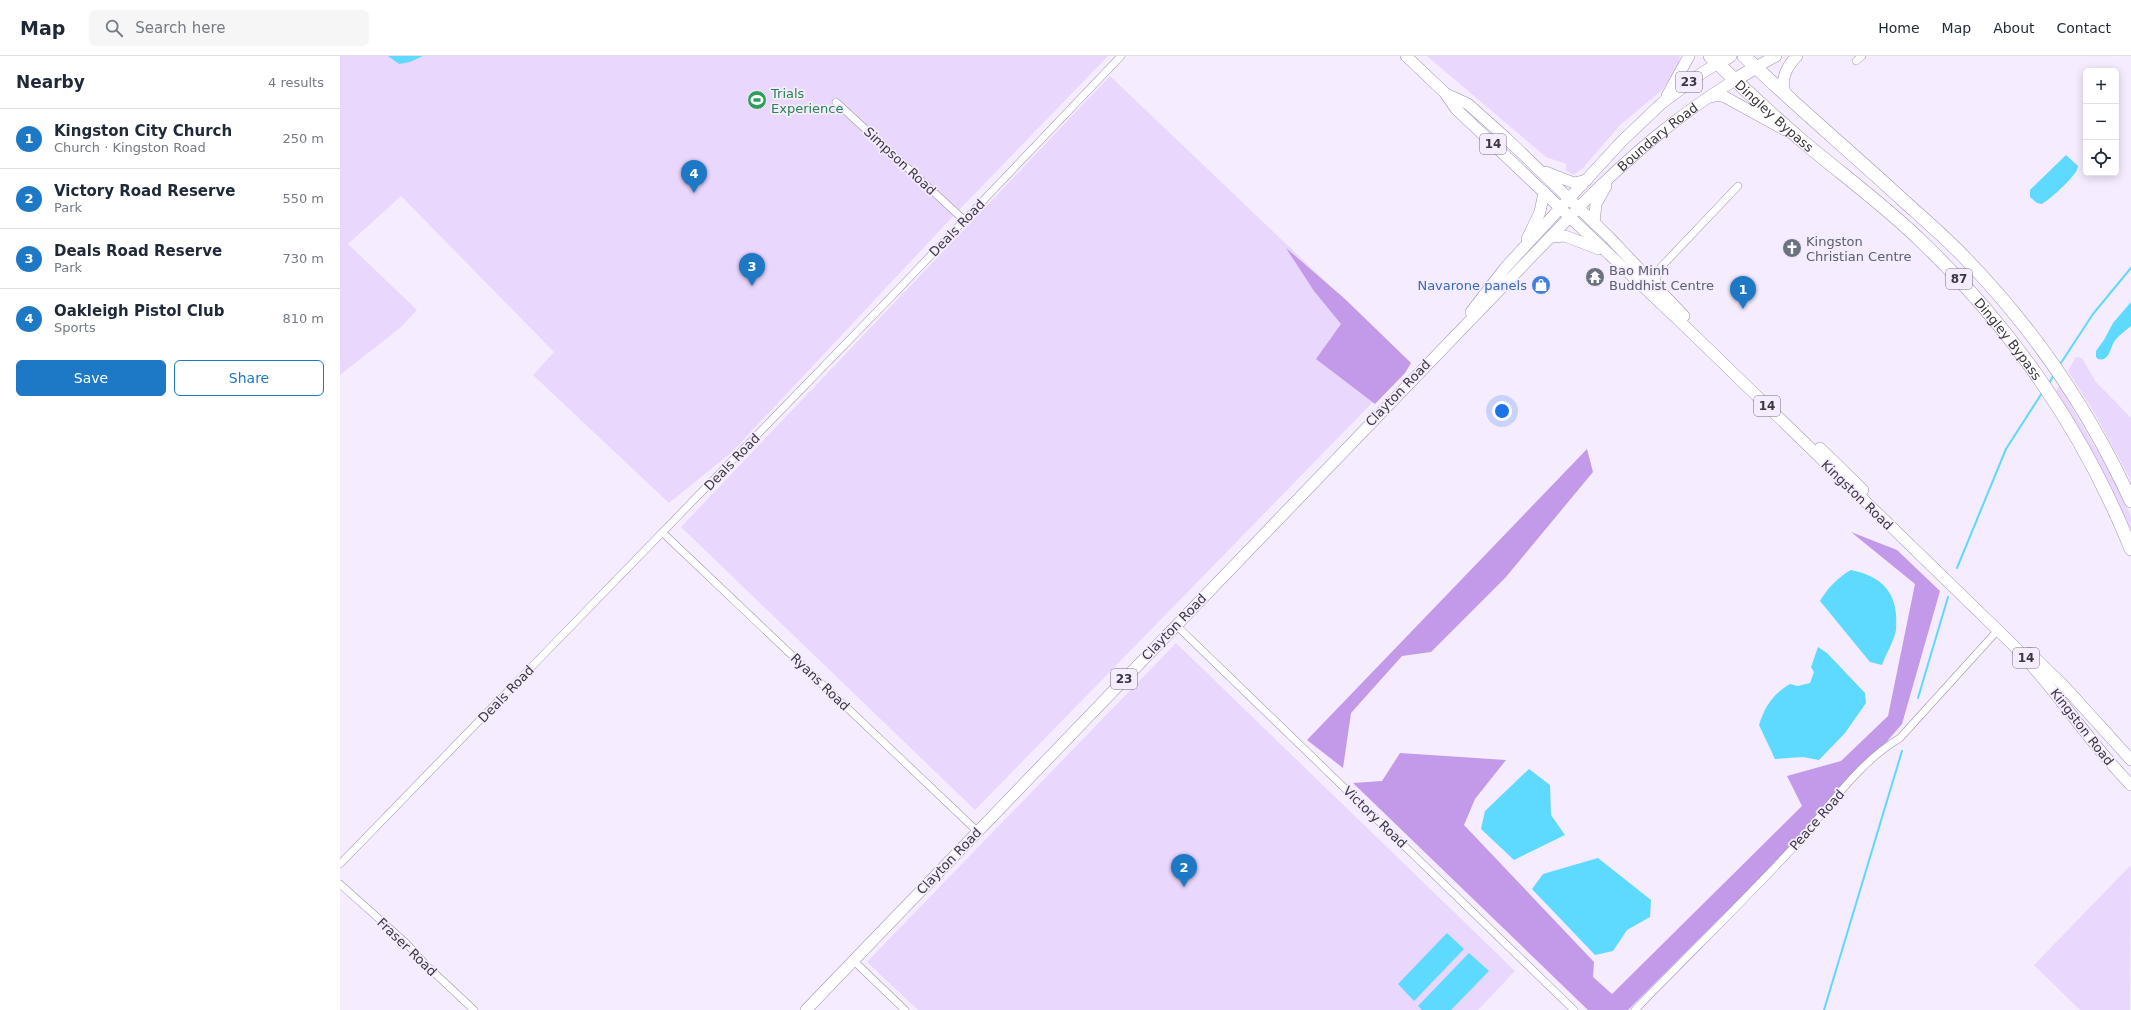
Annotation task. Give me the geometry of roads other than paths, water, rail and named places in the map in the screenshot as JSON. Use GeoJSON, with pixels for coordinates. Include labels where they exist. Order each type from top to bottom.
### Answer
{"type":"FeatureCollection","features":[{"type":"Feature","properties":{"kind":"highway","name":"Boundary Road"},"geometry":{"type":"LineString","coordinates":[[1714,60],[1730,56]]}},
{"type":"Feature","properties":{"kind":"highway","name":"Dingley Bypass"},"geometry":{"type":"LineString","coordinates":[[1744,56],[1964,256],[2013,312],[2065,383],[2098,437],[2131,501]]}},
{"type":"Feature","properties":{"kind":"highway","name":"Dingley Bypass"},"geometry":{"type":"LineString","coordinates":[[1714,60],[1799,138],[1869,194],[1920,240],[1987,310],[2038,376],[2051,397],[2103,486],[2131,549]]}},
{"type":"Feature","properties":{"kind":"highway","name":"Boundary Road"},"geometry":{"type":"LineString","coordinates":[[1735,80],[1756,67]]}},
{"type":"Feature","properties":{"kind":"main road","name":"14"},"geometry":{"type":"LineString","coordinates":[[1406,56],[1445,93],[1456,109],[1570,218]]}},
{"type":"Feature","properties":{"kind":"main road"},"geometry":{"type":"LineString","coordinates":[[1662,103],[1680,76],[1690,56]]}},
{"type":"Feature","properties":{"kind":"main road","name":"Boundary Road"},"geometry":{"type":"LineString","coordinates":[[1756,67],[1776,56]]}},
{"type":"Feature","properties":{"kind":"main road"},"geometry":{"type":"LineString","coordinates":[[1789,98],[1784,89],[1783,81],[1788,69],[1797,56]]}},
{"type":"Feature","properties":{"kind":"main road","name":"Boundary Road"},"geometry":{"type":"LineString","coordinates":[[1560,209],[1622,141],[1662,103],[1702,72],[1714,60]]}},
{"type":"Feature","properties":{"kind":"main road","name":"Boundary Road"},"geometry":{"type":"LineString","coordinates":[[1570,218],[1615,172],[1655,135],[1704,99],[1735,80]]}},
{"type":"Feature","properties":{"kind":"main road","name":"14"},"geometry":{"type":"LineString","coordinates":[[1445,93],[1468,104],[1579,208]]}},
{"type":"Feature","properties":{"kind":"main road"},"geometry":{"type":"LineString","coordinates":[[1704,99],[1719,95],[1725,97],[1799,138]]}},
{"type":"Feature","properties":{"kind":"main road"},"geometry":{"type":"LineString","coordinates":[[1530,162],[1545,172],[1566,180],[1578,183],[1586,180]]}},
{"type":"Feature","properties":{"kind":"main road"},"geometry":{"type":"LineString","coordinates":[[1594,223],[1596,204],[1615,172]]}},
{"type":"Feature","properties":{"kind":"main road"},"geometry":{"type":"LineString","coordinates":[[1524,265],[1519,253],[1540,212],[1544,192]]}},
{"type":"Feature","properties":{"kind":"main road","name":"Kingston Road"},"geometry":{"type":"LineString","coordinates":[[1579,208],[1711,344],[2000,628],[2045,680],[2109,762],[2131,785]]}},
{"type":"Feature","properties":{"kind":"main road","name":"Clayton Road"},"geometry":{"type":"LineString","coordinates":[[1442,348],[1519,253],[1560,209]]}},
{"type":"Feature","properties":{"kind":"main road","name":"Kingston Road"},"geometry":{"type":"LineString","coordinates":[[1570,218],[2000,628],[2064,686],[2131,760]]}},
{"type":"Feature","properties":{"kind":"main road","name":"Clayton Road"},"geometry":{"type":"LineString","coordinates":[[806,1010],[1442,348],[1570,218]]}},
{"type":"Feature","properties":{"kind":"main road"},"geometry":{"type":"LineString","coordinates":[[1552,237],[1570,238],[1608,254]]}},
{"type":"Feature","properties":{"kind":"main road"},"geometry":{"type":"LineString","coordinates":[[2064,686],[2062,692],[2097,738],[2109,762]]}},
{"type":"Feature","properties":{"kind":"street","name":"Deals Road"},"geometry":{"type":"LineString","coordinates":[[340,864],[663,533],[1121,56]]}},
{"type":"Feature","properties":{"kind":"street","name":"Simpson Road"},"geometry":{"type":"LineString","coordinates":[[836,102],[964,220]]}},
{"type":"Feature","properties":{"kind":"street"},"geometry":{"type":"LineString","coordinates":[[1657,289],[1657,277],[1661,267],[1738,186]]}},
{"type":"Feature","properties":{"kind":"street"},"geometry":{"type":"LineString","coordinates":[[1639,269],[1651,271],[1661,267]]}},
{"type":"Feature","properties":{"kind":"street","name":"Ryans Road"},"geometry":{"type":"LineString","coordinates":[[663,533],[977,831]]}},
{"type":"Feature","properties":{"kind":"street","name":"Victory Road"},"geometry":{"type":"LineString","coordinates":[[1176,625],[1574,1010]]}},
{"type":"Feature","properties":{"kind":"street","name":"Peace Road"},"geometry":{"type":"LineString","coordinates":[[1635,1010],[1792,849],[1852,779],[1886,746],[1900,738],[2000,628]]}},
{"type":"Feature","properties":{"kind":"street","name":"Fraser Road"},"geometry":{"type":"LineString","coordinates":[[340,884],[406,943],[474,1010]]}},
{"type":"Feature","properties":{"kind":"street"},"geometry":{"type":"LineString","coordinates":[[854,961],[905,1010]]}},
{"type":"Feature","properties":{"kind":"water"},"geometry":{"type":"Polygon","coordinates":[[[388,56],[423,56],[410,62],[399,64],[388,56]]]}},
{"type":"Feature","properties":{"kind":"water"},"geometry":{"type":"Polygon","coordinates":[[[2066,155],[2078,166],[2074,175],[2042,204],[2037,203],[2030,197],[2030,190],[2066,155]]]}},
{"type":"Feature","properties":{"kind":"water"},"geometry":{"type":"Polygon","coordinates":[[[2131,302],[2131,326],[2114,342],[2105,359],[2098,359],[2096,357],[2096,351],[2113,323],[2131,302]]]}},
{"type":"Feature","properties":{"kind":"water"},"geometry":{"type":"Polygon","coordinates":[[[1851,570],[1863,573],[1881,583],[1892,597],[1895,606],[1896,630],[1894,639],[1882,665],[1870,662],[1820,601],[1841,576],[1851,570]]]}},
{"type":"Feature","properties":{"kind":"water"},"geometry":{"type":"Polygon","coordinates":[[[1818,647],[1827,653],[1865,693],[1866,703],[1845,733],[1819,760],[1803,757],[1775,759],[1759,725],[1761,718],[1770,701],[1784,688],[1790,684],[1798,686],[1810,683],[1814,672],[1811,667],[1818,647]]]}},
{"type":"Feature","properties":{"kind":"water"},"geometry":{"type":"Polygon","coordinates":[[[1529,769],[1550,785],[1551,815],[1565,835],[1514,860],[1481,829],[1485,811],[1529,769]]]}},
{"type":"Feature","properties":{"kind":"water"},"geometry":{"type":"Polygon","coordinates":[[[1598,858],[1651,900],[1650,917],[1627,930],[1613,951],[1595,955],[1532,889],[1543,874],[1598,858]]]}},
{"type":"Feature","properties":{"kind":"water"},"geometry":{"type":"Polygon","coordinates":[[[1447,933],[1464,949],[1414,1001],[1398,984],[1447,933]]]}},
{"type":"Feature","properties":{"kind":"water"},"geometry":{"type":"Polygon","coordinates":[[[1469,953],[1489,971],[1451,1010],[1422,1010],[1418,1006],[1469,953]]]}},
{"type":"Feature","properties":{"kind":"waterway"},"geometry":{"type":"LineString","coordinates":[[2059,366],[2093,314],[2131,268]]}},
{"type":"Feature","properties":{"kind":"waterway"},"geometry":{"type":"LineString","coordinates":[[2049,383],[2054,375]]}},
{"type":"Feature","properties":{"kind":"waterway"},"geometry":{"type":"LineString","coordinates":[[1957,568],[2006,449],[2042,393]]}},
{"type":"Feature","properties":{"kind":"waterway"},"geometry":{"type":"LineString","coordinates":[[1918,698],[1948,597]]}},
{"type":"Feature","properties":{"kind":"waterway"},"geometry":{"type":"LineString","coordinates":[[1824,1010],[1902,751]]}},
{"type":"Feature","properties":{"kind":"place","name":"Trials Experience"},"geometry":{"type":"Point","coordinates":[757,100]}},
{"type":"Feature","properties":{"kind":"place","name":"Oakleigh Pistol Club"},"geometry":{"type":"Point","coordinates":[694,193]}},
{"type":"Feature","properties":{"kind":"place","name":"Kingston Christian Centre"},"geometry":{"type":"Point","coordinates":[1792,248]}},
{"type":"Feature","properties":{"kind":"place","name":"Bao Minh Buddhist Centre"},"geometry":{"type":"Point","coordinates":[1595,277]}},
{"type":"Feature","properties":{"kind":"place","name":"Navarone panels"},"geometry":{"type":"Point","coordinates":[1541,285]}},
{"type":"Feature","properties":{"kind":"place","name":"Deals Road Reserve"},"geometry":{"type":"Point","coordinates":[752,286]}},
{"type":"Feature","properties":{"kind":"place","name":"Kingston City Church"},"geometry":{"type":"Point","coordinates":[1743,309]}},
{"type":"Feature","properties":{"kind":"place","name":"Victory Road Reserve"},"geometry":{"type":"Point","coordinates":[1184,887]}}]}
